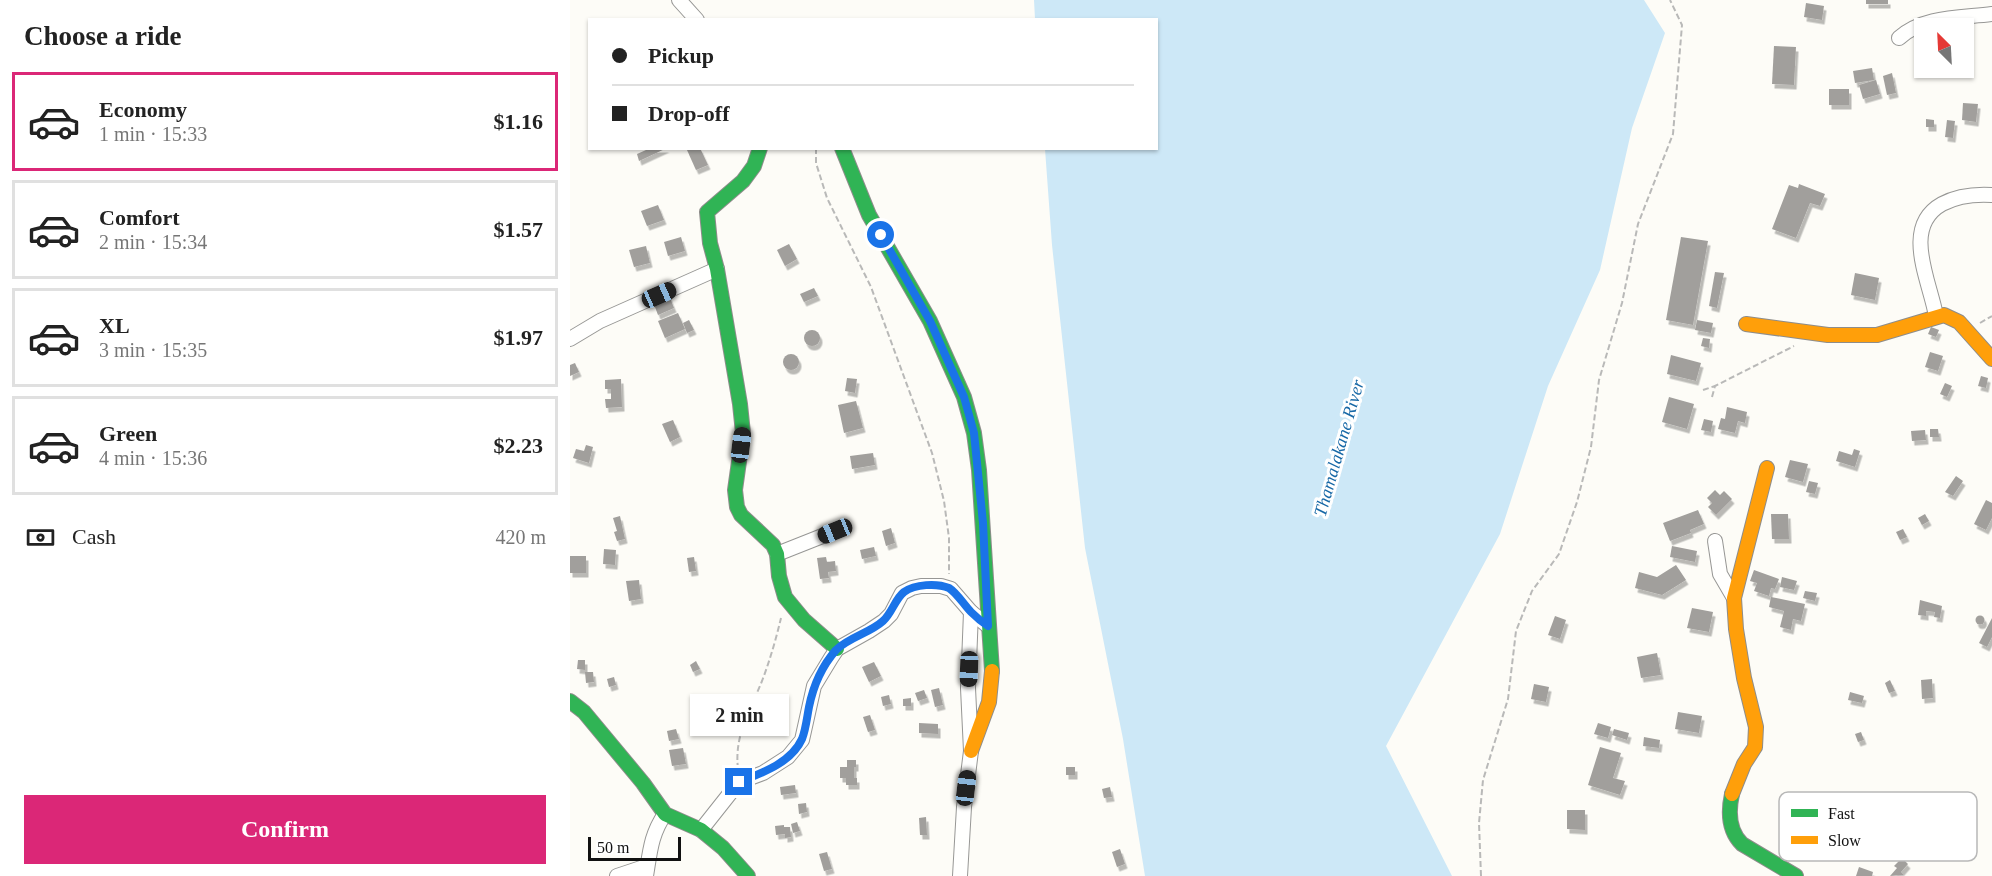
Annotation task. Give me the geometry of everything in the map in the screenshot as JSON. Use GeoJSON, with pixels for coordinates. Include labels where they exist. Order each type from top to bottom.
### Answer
{"type":"FeatureCollection","features":[{"type":"Feature","properties":{"kind":"street"},"geometry":{"type":"LineString","coordinates":[[679,0],[695,18]]}},
{"type":"Feature","properties":{"kind":"street"},"geometry":{"type":"LineString","coordinates":[[1899,38],[1909,28],[1925,23],[1992,14]]}},
{"type":"Feature","properties":{"kind":"street"},"geometry":{"type":"LineString","coordinates":[[759,150],[756,163],[747,177],[711,206],[707,212],[710,243],[717,269],[735,371],[743,433],[735,499],[741,515],[773,546],[777,554],[779,576],[785,597],[804,620],[837,649]]}},
{"type":"Feature","properties":{"kind":"street"},"geometry":{"type":"LineString","coordinates":[[843,150],[869,215],[930,321],[964,397],[974,433],[979,470],[993,682],[989,702],[971,751]]}},
{"type":"Feature","properties":{"kind":"street"},"geometry":{"type":"LineString","coordinates":[[1936,316],[1922,257],[1920,234],[1923,222],[1932,210],[1955,198],[1968,195],[1992,195]]}},
{"type":"Feature","properties":{"kind":"street"},"geometry":{"type":"LineString","coordinates":[[570,339],[600,321],[717,269]]}},
{"type":"Feature","properties":{"kind":"street"},"geometry":{"type":"LineString","coordinates":[[1746,324],[1828,335],[1877,335],[1944,315],[1959,322],[1992,359]]}},
{"type":"Feature","properties":{"kind":"street"},"geometry":{"type":"LineString","coordinates":[[1767,468],[1734,598],[1736,629],[1744,678],[1756,727],[1755,747],[1744,764],[1729,804],[1730,824],[1735,837],[1742,844],[1796,876]]}},
{"type":"Feature","properties":{"kind":"street"},"geometry":{"type":"LineString","coordinates":[[777,554],[835,531]]}},
{"type":"Feature","properties":{"kind":"street"},"geometry":{"type":"LineString","coordinates":[[1715,541],[1720,574],[1734,598]]}},
{"type":"Feature","properties":{"kind":"street"},"geometry":{"type":"LineString","coordinates":[[701,830],[739,782],[763,773],[788,757],[802,740],[814,686],[837,649],[884,621],[906,590],[921,586],[941,586],[951,589],[971,612],[988,626]]}},
{"type":"Feature","properties":{"kind":"street"},"geometry":{"type":"LineString","coordinates":[[960,876],[964,807],[971,751],[968,688],[971,612]]}},
{"type":"Feature","properties":{"kind":"street"},"geometry":{"type":"LineString","coordinates":[[570,701],[584,712],[665,814],[701,830],[723,848],[748,876]]}},
{"type":"Feature","properties":{"kind":"street"},"geometry":{"type":"LineString","coordinates":[[617,876],[647,871],[651,839],[665,814]]}},
{"type":"Feature","properties":{"kind":"path"},"geometry":{"type":"LineString","coordinates":[[1482,876],[1479,823],[1483,780],[1508,699],[1516,631],[1532,591],[1559,554],[1577,502],[1591,447],[1599,380],[1622,303],[1638,224],[1673,134],[1682,25],[1670,0]]}},
{"type":"Feature","properties":{"kind":"path"},"geometry":{"type":"LineString","coordinates":[[816,150],[816,163],[827,198],[871,287],[932,453],[944,501],[949,538],[951,589]]}},
{"type":"Feature","properties":{"kind":"path"},"geometry":{"type":"LineString","coordinates":[[1703,390],[1797,344]]}},
{"type":"Feature","properties":{"kind":"path"},"geometry":{"type":"LineString","coordinates":[[1712,397],[1715,386]]}},
{"type":"Feature","properties":{"kind":"path"},"geometry":{"type":"LineString","coordinates":[[739,782],[736,755],[745,718],[762,681],[773,649],[785,597]]}},
{"type":"Feature","properties":{"kind":"water","name":"Thamalakane River"},"geometry":{"type":"Polygon","coordinates":[[[1034,0],[1644,0],[1665,33],[1632,128],[1600,270],[1548,386],[1500,534],[1386,746],[1452,876],[1145,876],[1123,739],[1085,548],[1052,245],[1045,150],[1158,150],[1158,18],[1035,18],[1034,0]]]}},
{"type":"Feature","properties":{"kind":"building"},"geometry":{"type":"Polygon","coordinates":[[[1866,0],[1888,0],[1888,4],[1866,4],[1866,0]]]}},
{"type":"Feature","properties":{"kind":"building"},"geometry":{"type":"Polygon","coordinates":[[[1806,3],[1824,6],[1822,20],[1804,17],[1806,3]]]}},
{"type":"Feature","properties":{"kind":"building"},"geometry":{"type":"Polygon","coordinates":[[[1774,46],[1796,47],[1794,85],[1772,84],[1774,46]]]}},
{"type":"Feature","properties":{"kind":"building"},"geometry":{"type":"Polygon","coordinates":[[[1872,68],[1874,80],[1855,83],[1853,71],[1872,68]]]}},
{"type":"Feature","properties":{"kind":"building"},"geometry":{"type":"Polygon","coordinates":[[[1892,73],[1896,93],[1887,95],[1883,76],[1892,73]]]}},
{"type":"Feature","properties":{"kind":"building"},"geometry":{"type":"Polygon","coordinates":[[[1876,80],[1880,94],[1863,99],[1859,85],[1876,80]]]}},
{"type":"Feature","properties":{"kind":"building"},"geometry":{"type":"Polygon","coordinates":[[[1829,89],[1849,89],[1849,105],[1829,105],[1829,89]]]}},
{"type":"Feature","properties":{"kind":"building"},"geometry":{"type":"Polygon","coordinates":[[[1963,103],[1978,104],[1976,122],[1962,120],[1963,103]]]}},
{"type":"Feature","properties":{"kind":"building"},"geometry":{"type":"Polygon","coordinates":[[[1926,119],[1934,120],[1934,127],[1926,127],[1926,119]]]}},
{"type":"Feature","properties":{"kind":"building"},"geometry":{"type":"Polygon","coordinates":[[[1947,120],[1955,121],[1953,138],[1945,137],[1947,120]]]}},
{"type":"Feature","properties":{"kind":"building"},"geometry":{"type":"Polygon","coordinates":[[[646,150],[663,150],[639,161],[637,154],[646,150]]]}},
{"type":"Feature","properties":{"kind":"building"},"geometry":{"type":"Polygon","coordinates":[[[687,150],[701,150],[708,165],[696,170],[687,150]]]}},
{"type":"Feature","properties":{"kind":"building"},"geometry":{"type":"Polygon","coordinates":[[[1799,184],[1825,194],[1820,206],[1810,203],[1796,238],[1772,229],[1789,185],[1798,188],[1799,184]]]}},
{"type":"Feature","properties":{"kind":"building"},"geometry":{"type":"Polygon","coordinates":[[[658,205],[664,220],[647,226],[641,211],[658,205]]]}},
{"type":"Feature","properties":{"kind":"building"},"geometry":{"type":"Polygon","coordinates":[[[681,237],[685,251],[668,256],[664,242],[681,237]]]}},
{"type":"Feature","properties":{"kind":"building"},"geometry":{"type":"Polygon","coordinates":[[[1681,237],[1708,241],[1693,325],[1666,320],[1681,237]]]}},
{"type":"Feature","properties":{"kind":"building"},"geometry":{"type":"Polygon","coordinates":[[[789,244],[797,259],[785,266],[777,250],[789,244]]]}},
{"type":"Feature","properties":{"kind":"building"},"geometry":{"type":"Polygon","coordinates":[[[646,246],[650,263],[634,267],[629,250],[646,246]]]}},
{"type":"Feature","properties":{"kind":"building"},"geometry":{"type":"Polygon","coordinates":[[[1715,272],[1724,273],[1717,308],[1709,306],[1715,272]]]}},
{"type":"Feature","properties":{"kind":"building"},"geometry":{"type":"Polygon","coordinates":[[[1855,273],[1879,278],[1875,300],[1851,295],[1855,273]]]}},
{"type":"Feature","properties":{"kind":"building"},"geometry":{"type":"Polygon","coordinates":[[[814,288],[818,296],[804,302],[800,294],[814,288]]]}},
{"type":"Feature","properties":{"kind":"building"},"geometry":{"type":"Polygon","coordinates":[[[668,293],[674,308],[658,315],[652,299],[668,293]]]}},
{"type":"Feature","properties":{"kind":"building"},"geometry":{"type":"Polygon","coordinates":[[[678,313],[685,329],[665,338],[658,321],[678,313]]]}},
{"type":"Feature","properties":{"kind":"building"},"geometry":{"type":"Polygon","coordinates":[[[689,320],[694,330],[687,333],[683,323],[689,320]]]}},
{"type":"Feature","properties":{"kind":"building"},"geometry":{"type":"Polygon","coordinates":[[[1697,320],[1713,323],[1711,333],[1695,330],[1697,320]]]}},
{"type":"Feature","properties":{"kind":"building"},"geometry":{"type":"Polygon","coordinates":[[[1931,327],[1939,330],[1936,337],[1928,334],[1931,327]]]}},
{"type":"Feature","properties":{"kind":"building"},"geometry":{"type":"Polygon","coordinates":[[[812,330],[820,338],[812,346],[804,338],[812,330]]]}},
{"type":"Feature","properties":{"kind":"building"},"geometry":{"type":"Polygon","coordinates":[[[1703,338],[1710,339],[1709,348],[1701,346],[1703,338]]]}},
{"type":"Feature","properties":{"kind":"building"},"geometry":{"type":"Polygon","coordinates":[[[1930,352],[1943,356],[1938,371],[1925,367],[1930,352]]]}},
{"type":"Feature","properties":{"kind":"building"},"geometry":{"type":"Polygon","coordinates":[[[791,354],[797,356],[799,362],[797,368],[791,370],[785,368],[783,362],[785,356],[791,354]]]}},
{"type":"Feature","properties":{"kind":"building"},"geometry":{"type":"Polygon","coordinates":[[[1671,355],[1701,363],[1696,381],[1667,374],[1671,355]]]}},
{"type":"Feature","properties":{"kind":"building"},"geometry":{"type":"Polygon","coordinates":[[[575,363],[579,372],[570,376],[570,365],[575,363]]]}},
{"type":"Feature","properties":{"kind":"building"},"geometry":{"type":"Polygon","coordinates":[[[1981,376],[1988,378],[1986,388],[1978,386],[1981,376]]]}},
{"type":"Feature","properties":{"kind":"building"},"geometry":{"type":"Polygon","coordinates":[[[847,378],[857,379],[855,393],[845,391],[847,378]]]}},
{"type":"Feature","properties":{"kind":"building"},"geometry":{"type":"Polygon","coordinates":[[[621,379],[622,407],[606,408],[605,399],[611,399],[611,389],[605,389],[605,380],[621,379]]]}},
{"type":"Feature","properties":{"kind":"building"},"geometry":{"type":"Polygon","coordinates":[[[1945,383],[1952,386],[1947,397],[1940,394],[1945,383]]]}},
{"type":"Feature","properties":{"kind":"building"},"geometry":{"type":"Polygon","coordinates":[[[1669,397],[1694,404],[1687,429],[1662,422],[1669,397]]]}},
{"type":"Feature","properties":{"kind":"building"},"geometry":{"type":"Polygon","coordinates":[[[856,401],[863,428],[844,433],[838,405],[856,401]]]}},
{"type":"Feature","properties":{"kind":"building"},"geometry":{"type":"Polygon","coordinates":[[[1727,407],[1747,412],[1745,423],[1738,421],[1735,433],[1718,429],[1721,418],[1725,419],[1727,407]]]}},
{"type":"Feature","properties":{"kind":"building"},"geometry":{"type":"Polygon","coordinates":[[[1704,419],[1713,421],[1711,432],[1701,430],[1704,419]]]}},
{"type":"Feature","properties":{"kind":"building"},"geometry":{"type":"Polygon","coordinates":[[[673,420],[680,437],[670,442],[662,424],[673,420]]]}},
{"type":"Feature","properties":{"kind":"building"},"geometry":{"type":"Polygon","coordinates":[[[1930,429],[1938,429],[1939,437],[1930,437],[1930,429]]]}},
{"type":"Feature","properties":{"kind":"building"},"geometry":{"type":"Polygon","coordinates":[[[1925,430],[1926,440],[1912,441],[1911,431],[1925,430]]]}},
{"type":"Feature","properties":{"kind":"building"},"geometry":{"type":"Polygon","coordinates":[[[586,445],[593,447],[589,463],[573,458],[576,449],[584,451],[586,445]]]}},
{"type":"Feature","properties":{"kind":"building"},"geometry":{"type":"Polygon","coordinates":[[[1854,449],[1860,451],[1855,467],[1836,461],[1839,451],[1852,455],[1854,449]]]}},
{"type":"Feature","properties":{"kind":"building"},"geometry":{"type":"Polygon","coordinates":[[[873,453],[875,465],[852,469],[850,456],[873,453]]]}},
{"type":"Feature","properties":{"kind":"building"},"geometry":{"type":"Polygon","coordinates":[[[1790,460],[1808,464],[1803,482],[1785,477],[1790,460]]]}},
{"type":"Feature","properties":{"kind":"building"},"geometry":{"type":"Polygon","coordinates":[[[1956,476],[1963,481],[1953,496],[1945,492],[1956,476]]]}},
{"type":"Feature","properties":{"kind":"building"},"geometry":{"type":"Polygon","coordinates":[[[1809,481],[1818,483],[1815,494],[1806,492],[1809,481]]]}},
{"type":"Feature","properties":{"kind":"building"},"geometry":{"type":"Polygon","coordinates":[[[1715,490],[1720,495],[1724,491],[1732,499],[1716,515],[1708,507],[1712,503],[1707,498],[1715,490]]]}},
{"type":"Feature","properties":{"kind":"building"},"geometry":{"type":"Polygon","coordinates":[[[1986,500],[1992,503],[1992,518],[1986,530],[1974,524],[1986,500]]]}},
{"type":"Feature","properties":{"kind":"building"},"geometry":{"type":"Polygon","coordinates":[[[1698,510],[1704,524],[1690,530],[1691,533],[1670,541],[1663,523],[1698,510]]]}},
{"type":"Feature","properties":{"kind":"building"},"geometry":{"type":"Polygon","coordinates":[[[1771,514],[1788,514],[1789,539],[1772,539],[1771,514]]]}},
{"type":"Feature","properties":{"kind":"building"},"geometry":{"type":"Polygon","coordinates":[[[1925,514],[1929,521],[1922,525],[1918,518],[1925,514]]]}},
{"type":"Feature","properties":{"kind":"building"},"geometry":{"type":"Polygon","coordinates":[[[620,516],[625,539],[617,541],[613,518],[620,516]]]}},
{"type":"Feature","properties":{"kind":"building"},"geometry":{"type":"Polygon","coordinates":[[[891,528],[895,543],[886,546],[882,531],[891,528]]]}},
{"type":"Feature","properties":{"kind":"building"},"geometry":{"type":"Polygon","coordinates":[[[1903,529],[1907,537],[1900,540],[1896,532],[1903,529]]]}},
{"type":"Feature","properties":{"kind":"building"},"geometry":{"type":"Polygon","coordinates":[[[1672,546],[1697,551],[1695,562],[1670,557],[1672,546]]]}},
{"type":"Feature","properties":{"kind":"building"},"geometry":{"type":"Polygon","coordinates":[[[874,547],[876,556],[862,559],[860,550],[874,547]]]}},
{"type":"Feature","properties":{"kind":"building"},"geometry":{"type":"Polygon","coordinates":[[[604,549],[616,550],[615,565],[603,564],[604,549]]]}},
{"type":"Feature","properties":{"kind":"building"},"geometry":{"type":"Polygon","coordinates":[[[570,556],[586,556],[586,573],[570,573],[570,556]]]}},
{"type":"Feature","properties":{"kind":"building"},"geometry":{"type":"Polygon","coordinates":[[[694,557],[696,571],[689,572],[687,558],[694,557]]]}},
{"type":"Feature","properties":{"kind":"building"},"geometry":{"type":"Polygon","coordinates":[[[826,557],[827,562],[835,561],[836,571],[828,572],[829,578],[820,579],[817,558],[826,557]]]}},
{"type":"Feature","properties":{"kind":"building"},"geometry":{"type":"Polygon","coordinates":[[[1676,565],[1686,580],[1662,595],[1635,588],[1639,572],[1657,577],[1676,565]]]}},
{"type":"Feature","properties":{"kind":"building"},"geometry":{"type":"Polygon","coordinates":[[[1754,570],[1779,579],[1775,589],[1771,588],[1769,596],[1754,591],[1757,583],[1750,581],[1754,570]]]}},
{"type":"Feature","properties":{"kind":"building"},"geometry":{"type":"Polygon","coordinates":[[[1782,577],[1797,581],[1794,590],[1780,587],[1782,577]]]}},
{"type":"Feature","properties":{"kind":"building"},"geometry":{"type":"Polygon","coordinates":[[[639,580],[641,599],[629,601],[626,581],[639,580]]]}},
{"type":"Feature","properties":{"kind":"building"},"geometry":{"type":"Polygon","coordinates":[[[1805,591],[1817,593],[1815,601],[1803,598],[1805,591]]]}},
{"type":"Feature","properties":{"kind":"building"},"geometry":{"type":"Polygon","coordinates":[[[1771,597],[1805,604],[1801,621],[1793,619],[1791,630],[1780,627],[1784,611],[1769,607],[1771,597]]]}},
{"type":"Feature","properties":{"kind":"building"},"geometry":{"type":"Polygon","coordinates":[[[1920,600],[1942,606],[1940,618],[1934,617],[1935,612],[1926,611],[1926,616],[1918,615],[1920,600]]]}},
{"type":"Feature","properties":{"kind":"building"},"geometry":{"type":"Polygon","coordinates":[[[1692,608],[1713,612],[1709,632],[1687,628],[1692,608]]]}},
{"type":"Feature","properties":{"kind":"building"},"geometry":{"type":"Polygon","coordinates":[[[1980,615],[1985,620],[1980,625],[1975,620],[1980,615]]]}},
{"type":"Feature","properties":{"kind":"building"},"geometry":{"type":"Polygon","coordinates":[[[1555,616],[1566,620],[1560,639],[1548,635],[1555,616]]]}},
{"type":"Feature","properties":{"kind":"building"},"geometry":{"type":"Polygon","coordinates":[[[1992,618],[1992,637],[1987,647],[1979,643],[1992,618]]]}},
{"type":"Feature","properties":{"kind":"building"},"geometry":{"type":"Polygon","coordinates":[[[1657,653],[1661,675],[1641,678],[1637,657],[1657,653]]]}},
{"type":"Feature","properties":{"kind":"building"},"geometry":{"type":"Polygon","coordinates":[[[578,660],[585,660],[585,670],[577,669],[578,660]]]}},
{"type":"Feature","properties":{"kind":"building"},"geometry":{"type":"Polygon","coordinates":[[[696,661],[700,669],[693,672],[690,665],[696,661]]]}},
{"type":"Feature","properties":{"kind":"building"},"geometry":{"type":"Polygon","coordinates":[[[874,662],[881,676],[869,682],[862,667],[874,662]]]}},
{"type":"Feature","properties":{"kind":"building"},"geometry":{"type":"Polygon","coordinates":[[[585,672],[593,672],[594,682],[586,683],[585,672]]]}},
{"type":"Feature","properties":{"kind":"building"},"geometry":{"type":"Polygon","coordinates":[[[614,677],[616,685],[609,687],[607,679],[614,677]]]}},
{"type":"Feature","properties":{"kind":"building"},"geometry":{"type":"Polygon","coordinates":[[[1932,679],[1933,698],[1922,699],[1921,680],[1932,679]]]}},
{"type":"Feature","properties":{"kind":"building"},"geometry":{"type":"Polygon","coordinates":[[[1890,680],[1895,691],[1889,693],[1885,683],[1890,680]]]}},
{"type":"Feature","properties":{"kind":"building"},"geometry":{"type":"Polygon","coordinates":[[[1534,684],[1549,687],[1546,702],[1531,699],[1534,684]]]}},
{"type":"Feature","properties":{"kind":"building"},"geometry":{"type":"Polygon","coordinates":[[[939,688],[943,705],[935,707],[931,690],[939,688]]]}},
{"type":"Feature","properties":{"kind":"building"},"geometry":{"type":"Polygon","coordinates":[[[924,690],[927,698],[918,701],[915,693],[924,690]]]}},
{"type":"Feature","properties":{"kind":"building"},"geometry":{"type":"Polygon","coordinates":[[[1850,692],[1864,696],[1862,703],[1848,700],[1850,692]]]}},
{"type":"Feature","properties":{"kind":"building"},"geometry":{"type":"Polygon","coordinates":[[[889,695],[891,704],[883,706],[881,697],[889,695]]]}},
{"type":"Feature","properties":{"kind":"building"},"geometry":{"type":"Polygon","coordinates":[[[911,698],[911,706],[903,706],[903,699],[911,698]]]}},
{"type":"Feature","properties":{"kind":"building"},"geometry":{"type":"Polygon","coordinates":[[[1678,712],[1702,716],[1699,733],[1675,729],[1678,712]]]}},
{"type":"Feature","properties":{"kind":"building"},"geometry":{"type":"Polygon","coordinates":[[[870,715],[875,730],[868,732],[863,717],[870,715]]]}},
{"type":"Feature","properties":{"kind":"building"},"geometry":{"type":"Polygon","coordinates":[[[919,723],[938,724],[938,734],[919,733],[919,723]]]}},
{"type":"Feature","properties":{"kind":"building"},"geometry":{"type":"Polygon","coordinates":[[[1598,723],[1611,727],[1608,738],[1594,734],[1598,723]]]}},
{"type":"Feature","properties":{"kind":"building"},"geometry":{"type":"Polygon","coordinates":[[[676,729],[679,739],[669,741],[667,731],[676,729]]]}},
{"type":"Feature","properties":{"kind":"building"},"geometry":{"type":"Polygon","coordinates":[[[1614,729],[1629,733],[1627,740],[1612,735],[1614,729]]]}},
{"type":"Feature","properties":{"kind":"building"},"geometry":{"type":"Polygon","coordinates":[[[1861,732],[1864,740],[1858,742],[1855,734],[1861,732]]]}},
{"type":"Feature","properties":{"kind":"building"},"geometry":{"type":"Polygon","coordinates":[[[1644,737],[1660,740],[1659,748],[1643,746],[1644,737]]]}},
{"type":"Feature","properties":{"kind":"building"},"geometry":{"type":"Polygon","coordinates":[[[1600,747],[1621,753],[1613,778],[1625,781],[1620,795],[1588,785],[1600,747]]]}},
{"type":"Feature","properties":{"kind":"building"},"geometry":{"type":"Polygon","coordinates":[[[683,748],[686,764],[672,766],[669,750],[683,748]]]}},
{"type":"Feature","properties":{"kind":"building"},"geometry":{"type":"Polygon","coordinates":[[[847,760],[856,760],[854,778],[857,778],[857,785],[846,785],[846,778],[840,778],[840,767],[847,767],[847,760]]]}},
{"type":"Feature","properties":{"kind":"building"},"geometry":{"type":"Polygon","coordinates":[[[1066,767],[1075,767],[1075,775],[1066,775],[1066,767]]]}},
{"type":"Feature","properties":{"kind":"building"},"geometry":{"type":"Polygon","coordinates":[[[795,785],[796,793],[781,795],[780,787],[795,785]]]}},
{"type":"Feature","properties":{"kind":"building"},"geometry":{"type":"Polygon","coordinates":[[[1110,787],[1112,797],[1104,798],[1102,789],[1110,787]]]}},
{"type":"Feature","properties":{"kind":"building"},"geometry":{"type":"Polygon","coordinates":[[[806,803],[807,812],[799,814],[798,804],[806,803]]]}},
{"type":"Feature","properties":{"kind":"building"},"geometry":{"type":"Polygon","coordinates":[[[1567,810],[1585,810],[1585,830],[1567,829],[1567,810]]]}},
{"type":"Feature","properties":{"kind":"building"},"geometry":{"type":"Polygon","coordinates":[[[926,817],[927,835],[920,835],[919,818],[926,817]]]}},
{"type":"Feature","properties":{"kind":"building"},"geometry":{"type":"Polygon","coordinates":[[[797,822],[800,831],[793,833],[791,824],[797,822]]]}},
{"type":"Feature","properties":{"kind":"building"},"geometry":{"type":"Polygon","coordinates":[[[784,825],[784,827],[790,827],[791,837],[785,838],[785,834],[776,835],[775,826],[784,825]]]}},
{"type":"Feature","properties":{"kind":"building"},"geometry":{"type":"Polygon","coordinates":[[[1120,849],[1125,864],[1117,867],[1112,852],[1120,849]]]}},
{"type":"Feature","properties":{"kind":"building"},"geometry":{"type":"Polygon","coordinates":[[[827,852],[832,869],[824,871],[819,854],[827,852]]]}},
{"type":"Feature","properties":{"kind":"building"},"geometry":{"type":"Polygon","coordinates":[[[1899,861],[1905,861],[1908,864],[1901,872],[1904,875],[1890,876],[1897,868],[1894,866],[1899,861]]]}},
{"type":"Feature","properties":{"kind":"building"},"geometry":{"type":"Polygon","coordinates":[[[1859,867],[1873,872],[1872,876],[1856,876],[1859,867]]]}},
{"type":"Feature","properties":{"kind":"traffic: fast"},"geometry":{"type":"LineString","coordinates":[[759,150],[754,166],[743,181],[707,212],[710,243],[717,269],[743,433],[735,490],[737,507],[741,515],[773,545],[777,554],[779,576],[785,597],[804,620],[837,649]]}},
{"type":"Feature","properties":{"kind":"traffic: fast"},"geometry":{"type":"LineString","coordinates":[[843,150],[869,215],[930,321],[964,397],[974,433],[979,470],[992,671]]}},
{"type":"Feature","properties":{"kind":"traffic: fast"},"geometry":{"type":"LineString","coordinates":[[570,701],[584,712],[643,783],[665,814],[701,830],[723,848],[748,876]]}},
{"type":"Feature","properties":{"kind":"traffic: fast"},"geometry":{"type":"LineString","coordinates":[[1732,794],[1730,820],[1737,839],[1796,876]]}},
{"type":"Feature","properties":{"kind":"traffic: slow"},"geometry":{"type":"LineString","coordinates":[[1746,324],[1828,335],[1877,335],[1944,315],[1959,322],[1992,359]]}},
{"type":"Feature","properties":{"kind":"traffic: slow"},"geometry":{"type":"LineString","coordinates":[[1732,794],[1744,764],[1755,747],[1756,727],[1744,678],[1736,629],[1734,598],[1767,468]]}},
{"type":"Feature","properties":{"kind":"traffic: slow"},"geometry":{"type":"LineString","coordinates":[[971,751],[989,702],[992,671]]}},
{"type":"Feature","properties":{"kind":"route"},"geometry":{"type":"LineString","coordinates":[[739,782],[763,773],[788,757],[802,740],[814,686],[837,649],[884,621],[906,590],[921,586],[941,586],[951,589],[971,612],[988,626],[983,523],[974,433],[964,397],[930,321],[881,235]]}}]}
